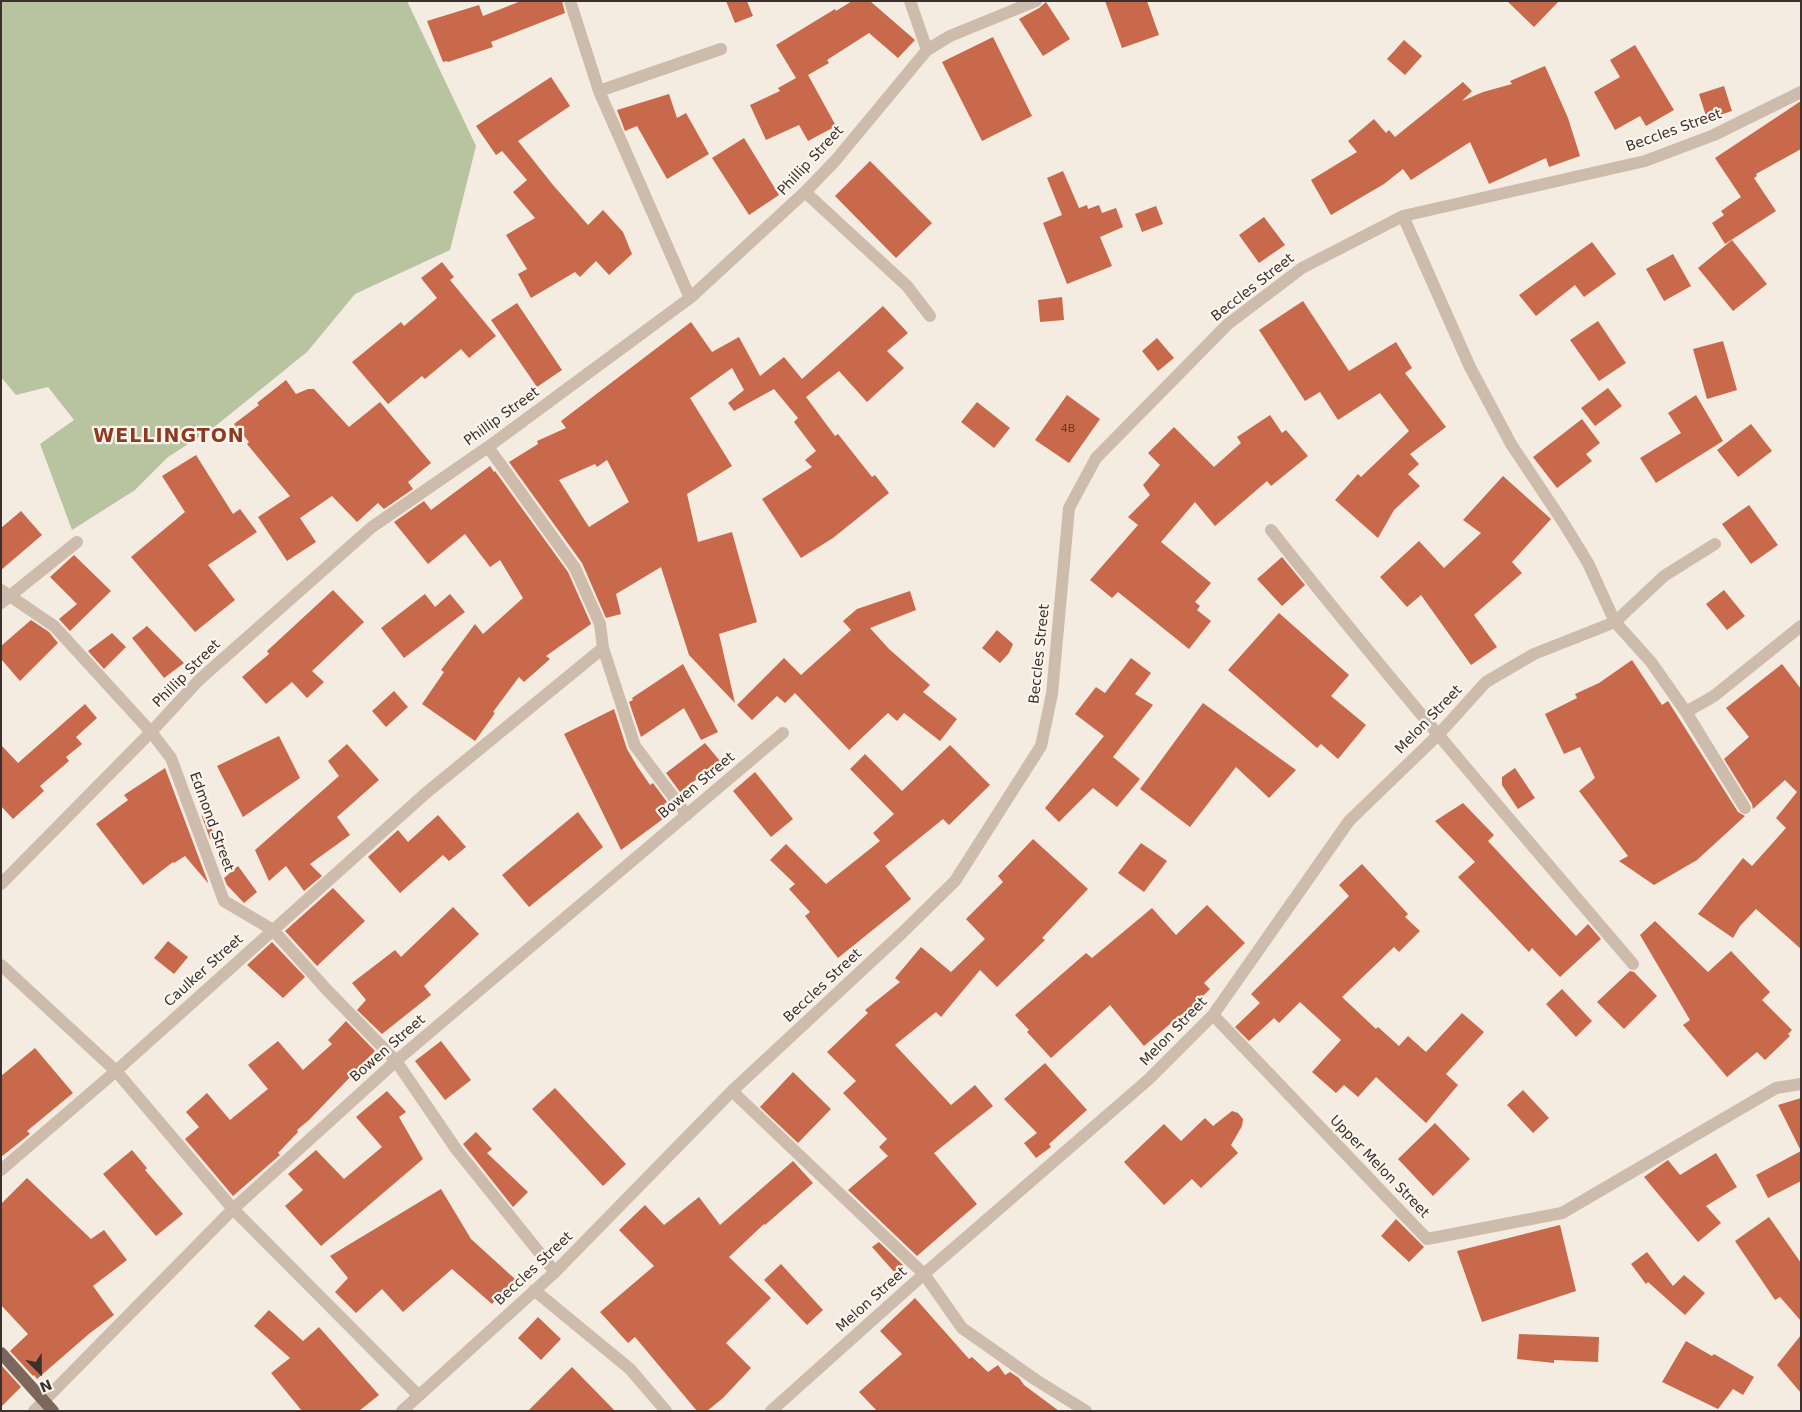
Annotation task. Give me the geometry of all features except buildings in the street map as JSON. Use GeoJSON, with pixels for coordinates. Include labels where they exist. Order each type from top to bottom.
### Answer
{"type":"FeatureCollection","features":[{"type":"Feature","properties":{"kind":"main road"},"geometry":{"type":"LineString","coordinates":[[1,1353],[53,1411]]}},
{"type":"Feature","properties":{"kind":"street"},"geometry":{"type":"LineString","coordinates":[[570,1],[599,90],[690,298]]}},
{"type":"Feature","properties":{"kind":"street"},"geometry":{"type":"LineString","coordinates":[[910,1],[927,50]]}},
{"type":"Feature","properties":{"kind":"street","name":"Phillip Street"},"geometry":{"type":"LineString","coordinates":[[1,884],[151,732],[198,680],[372,527],[488,447],[690,298],[805,192],[835,161],[927,50],[950,36],[1036,1]]}},
{"type":"Feature","properties":{"kind":"street"},"geometry":{"type":"LineString","coordinates":[[599,90],[721,49]]}},
{"type":"Feature","properties":{"kind":"street","name":"Beccles Street"},"geometry":{"type":"LineString","coordinates":[[402,1411],[555,1272],[732,1091],[902,933],[955,881],[1041,746],[1052,694],[1069,508],[1096,458],[1228,324],[1302,268],[1403,216],[1645,161],[1714,135],[1801,92]]}},
{"type":"Feature","properties":{"kind":"street"},"geometry":{"type":"LineString","coordinates":[[805,192],[908,286],[930,316]]}},
{"type":"Feature","properties":{"kind":"street"},"geometry":{"type":"LineString","coordinates":[[1403,216],[1470,367],[1511,444],[1564,522],[1588,563],[1615,622],[1651,662],[1686,712],[1744,808]]}},
{"type":"Feature","properties":{"kind":"street"},"geometry":{"type":"LineString","coordinates":[[488,447],[575,568],[600,624],[603,648],[635,746],[687,815]]}},
{"type":"Feature","properties":{"kind":"street"},"geometry":{"type":"LineString","coordinates":[[1272,530],[1334,609],[1438,735],[1633,964]]}},
{"type":"Feature","properties":{"kind":"street"},"geometry":{"type":"LineString","coordinates":[[4,596],[77,542]]}},
{"type":"Feature","properties":{"kind":"street"},"geometry":{"type":"LineString","coordinates":[[1615,622],[1664,576],[1715,544]]}},
{"type":"Feature","properties":{"kind":"street","name":"Edmond Street"},"geometry":{"type":"LineString","coordinates":[[4,596],[54,626],[151,732],[171,758],[224,901],[273,930],[327,990],[396,1061],[456,1150],[555,1272]]}},
{"type":"Feature","properties":{"kind":"street","name":"Melon Street"},"geometry":{"type":"LineString","coordinates":[[771,1411],[924,1274],[1149,1079],[1213,1015],[1349,820],[1438,735],[1486,682],[1534,654],[1615,622]]}},
{"type":"Feature","properties":{"kind":"street"},"geometry":{"type":"LineString","coordinates":[[1686,712],[1714,696],[1801,626]]}},
{"type":"Feature","properties":{"kind":"street","name":"Caulker Street"},"geometry":{"type":"LineString","coordinates":[[1,1170],[116,1071],[426,793],[603,648]]}},
{"type":"Feature","properties":{"kind":"street","name":"Bowen Street"},"geometry":{"type":"LineString","coordinates":[[34,1411],[233,1209],[396,1061],[783,733]]}},
{"type":"Feature","properties":{"kind":"street"},"geometry":{"type":"LineString","coordinates":[[1,965],[116,1071],[233,1209],[418,1395]]}},
{"type":"Feature","properties":{"kind":"street","name":"Upper Melon Street"},"geometry":{"type":"LineString","coordinates":[[1213,1015],[1426,1239],[1562,1213],[1776,1088],[1801,1084]]}},
{"type":"Feature","properties":{"kind":"street"},"geometry":{"type":"LineString","coordinates":[[732,1091],[924,1274],[962,1328],[1036,1380],[1086,1411]]}},
{"type":"Feature","properties":{"kind":"street"},"geometry":{"type":"LineString","coordinates":[[534,1290],[630,1369],[666,1411]]}},
{"type":"Feature","properties":{"kind":"green space"},"geometry":{"type":"Polygon","coordinates":[[[1,1],[407,1],[476,146],[450,250],[355,294],[307,352],[213,428],[168,457],[135,490],[72,530],[40,444],[74,420],[48,387],[16,395],[1,377],[1,1]]]}},
{"type":"Feature","properties":{"kind":"district","name":"WELLINGTON"},"geometry":{"type":"Point","coordinates":[169,437]}}]}
